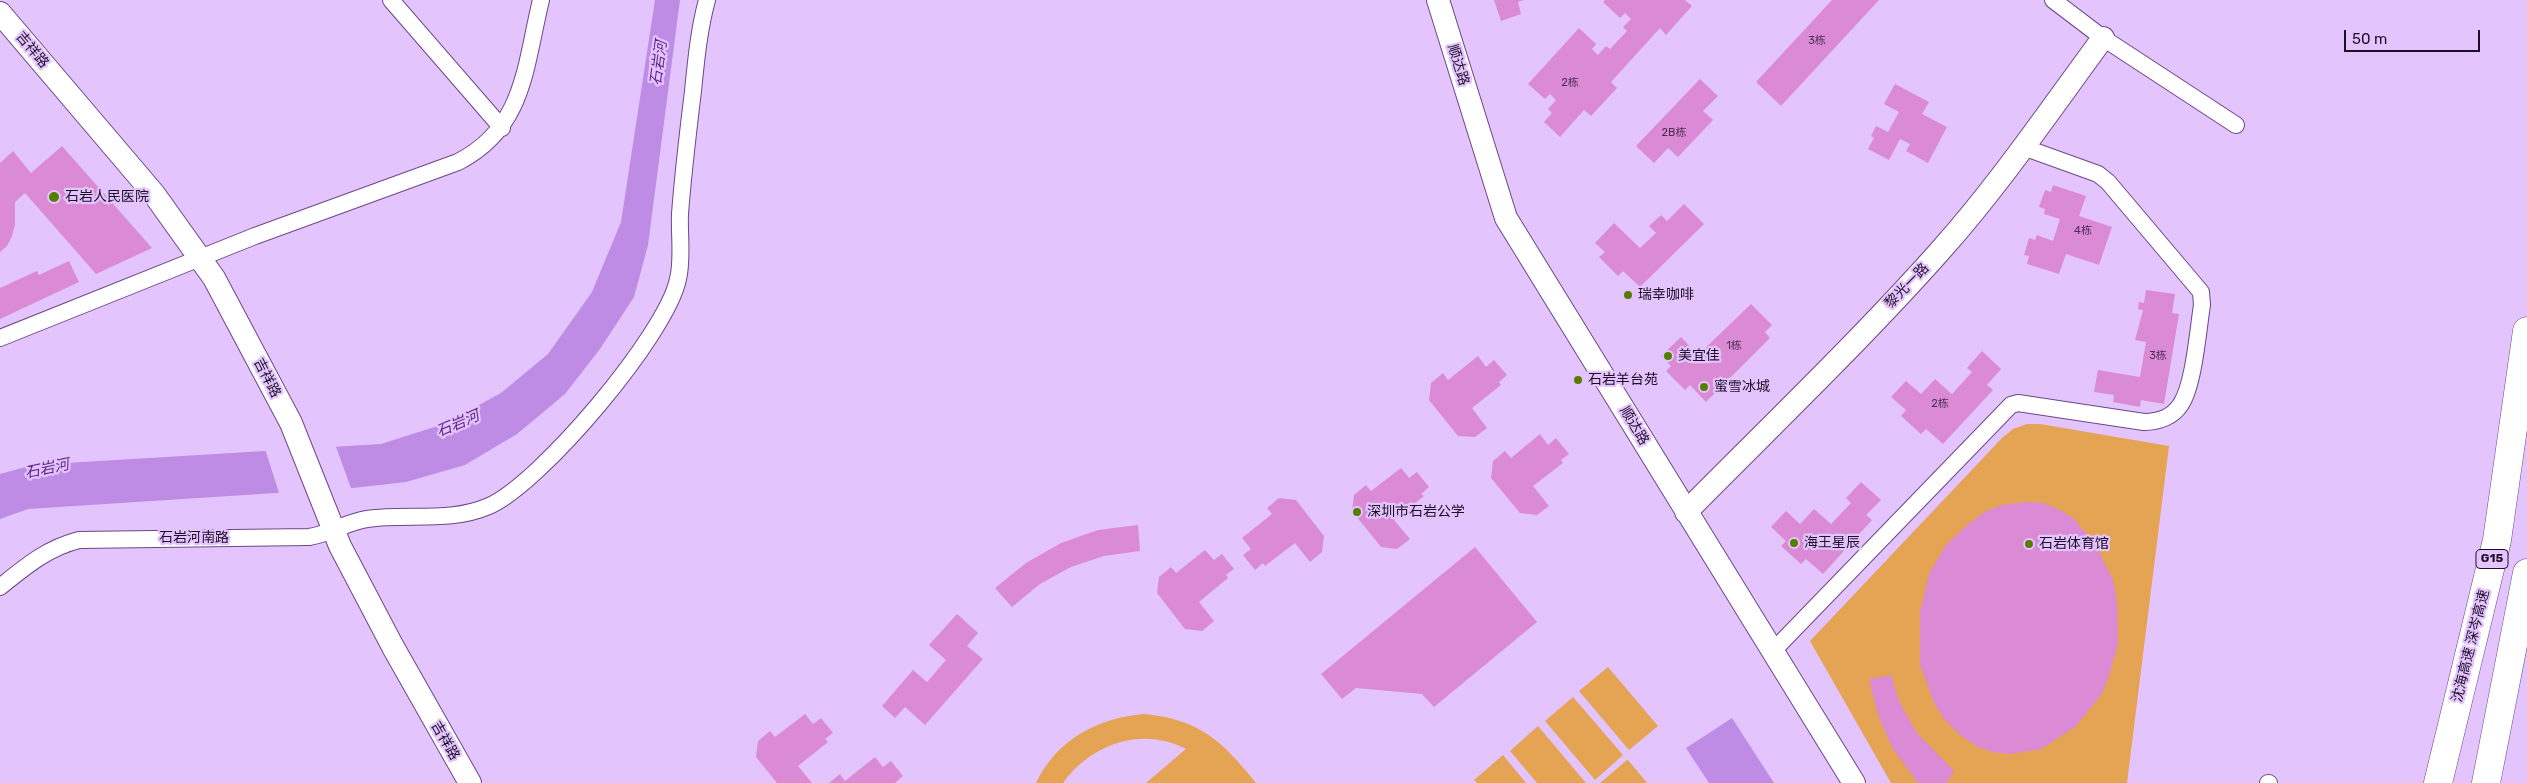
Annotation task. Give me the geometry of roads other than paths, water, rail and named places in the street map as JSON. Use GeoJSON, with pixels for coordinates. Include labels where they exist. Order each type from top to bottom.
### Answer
{"type":"FeatureCollection","features":[{"type":"Feature","properties":{"kind":"highway","name":"沈海高速 深岑高速"},"geometry":{"type":"LineString","coordinates":[[2438,783],[2497,540],[2527,331]]}},
{"type":"Feature","properties":{"kind":"highway","name":"G15"},"geometry":{"type":"LineString","coordinates":[[2486,783],[2527,574]]}},
{"type":"Feature","properties":{"kind":"street"},"geometry":{"type":"LineString","coordinates":[[391,0],[502,128]]}},
{"type":"Feature","properties":{"kind":"street"},"geometry":{"type":"LineString","coordinates":[[0,338],[201,258],[458,162],[482,148],[502,128],[513,110],[520,90],[541,0]]}},
{"type":"Feature","properties":{"kind":"street","name":"石岩河南路"},"geometry":{"type":"LineString","coordinates":[[0,587],[48,551],[79,540],[290,538],[320,536],[360,520],[450,516],[471,512],[490,506],[514,490],[558,450],[606,396],[652,333],[670,302],[678,278],[680,213],[687,138],[701,24],[707,0]]}},
{"type":"Feature","properties":{"kind":"street","name":"顺达路"},"geometry":{"type":"LineString","coordinates":[[1438,0],[1506,218],[1853,781]]}},
{"type":"Feature","properties":{"kind":"street"},"geometry":{"type":"LineString","coordinates":[[2053,0],[2103,38],[2236,124]]}},
{"type":"Feature","properties":{"kind":"street","name":"吉祥路"},"geometry":{"type":"LineString","coordinates":[[0,13],[154,194],[201,258],[237,318],[298,439],[332,531],[397,656],[470,783]]}},
{"type":"Feature","properties":{"kind":"street","name":"黎光一路"},"geometry":{"type":"LineString","coordinates":[[1686,512],[1836,361],[1939,252],[2023,147],[2103,38]]}},
{"type":"Feature","properties":{"kind":"street"},"geometry":{"type":"LineString","coordinates":[[1772,652],[2011,405],[2018,403],[2144,422],[2156,422],[2169,416],[2181,406],[2187,392],[2202,305],[2201,292],[2108,182],[2098,174],[2023,147]]}},
{"type":"Feature","properties":{"kind":"water","name":"石岩河"},"geometry":{"type":"Polygon","coordinates":[[[655,0],[680,0],[648,245],[634,297],[600,349],[565,394],[517,434],[465,465],[406,482],[353,488],[28,509],[0,519],[0,474],[33,465],[381,444],[444,424],[501,393],[548,354],[592,292],[621,222],[655,0]]]}},
{"type":"Feature","properties":{"kind":"water"},"geometry":{"type":"Polygon","coordinates":[[[1732,718],[1774,783],[1709,783],[1686,748],[1732,718]]]}},
{"type":"Feature","properties":{"kind":"place","name":"石岩人民医院"},"geometry":{"type":"Point","coordinates":[54,197]}},
{"type":"Feature","properties":{"kind":"place","name":"瑞幸咖啡"},"geometry":{"type":"Point","coordinates":[1628,295]}},
{"type":"Feature","properties":{"kind":"place","name":"美宜佳"},"geometry":{"type":"Point","coordinates":[1668,356]}},
{"type":"Feature","properties":{"kind":"place","name":"石岩羊台苑"},"geometry":{"type":"Point","coordinates":[1578,380]}},
{"type":"Feature","properties":{"kind":"place","name":"蜜雪冰城"},"geometry":{"type":"Point","coordinates":[1704,387]}},
{"type":"Feature","properties":{"kind":"place","name":"深圳市石岩公学"},"geometry":{"type":"Point","coordinates":[1357,512]}},
{"type":"Feature","properties":{"kind":"place","name":"海王星辰"},"geometry":{"type":"Point","coordinates":[1794,543]}},
{"type":"Feature","properties":{"kind":"place","name":"石岩体育馆"},"geometry":{"type":"Point","coordinates":[2029,544]}}]}
